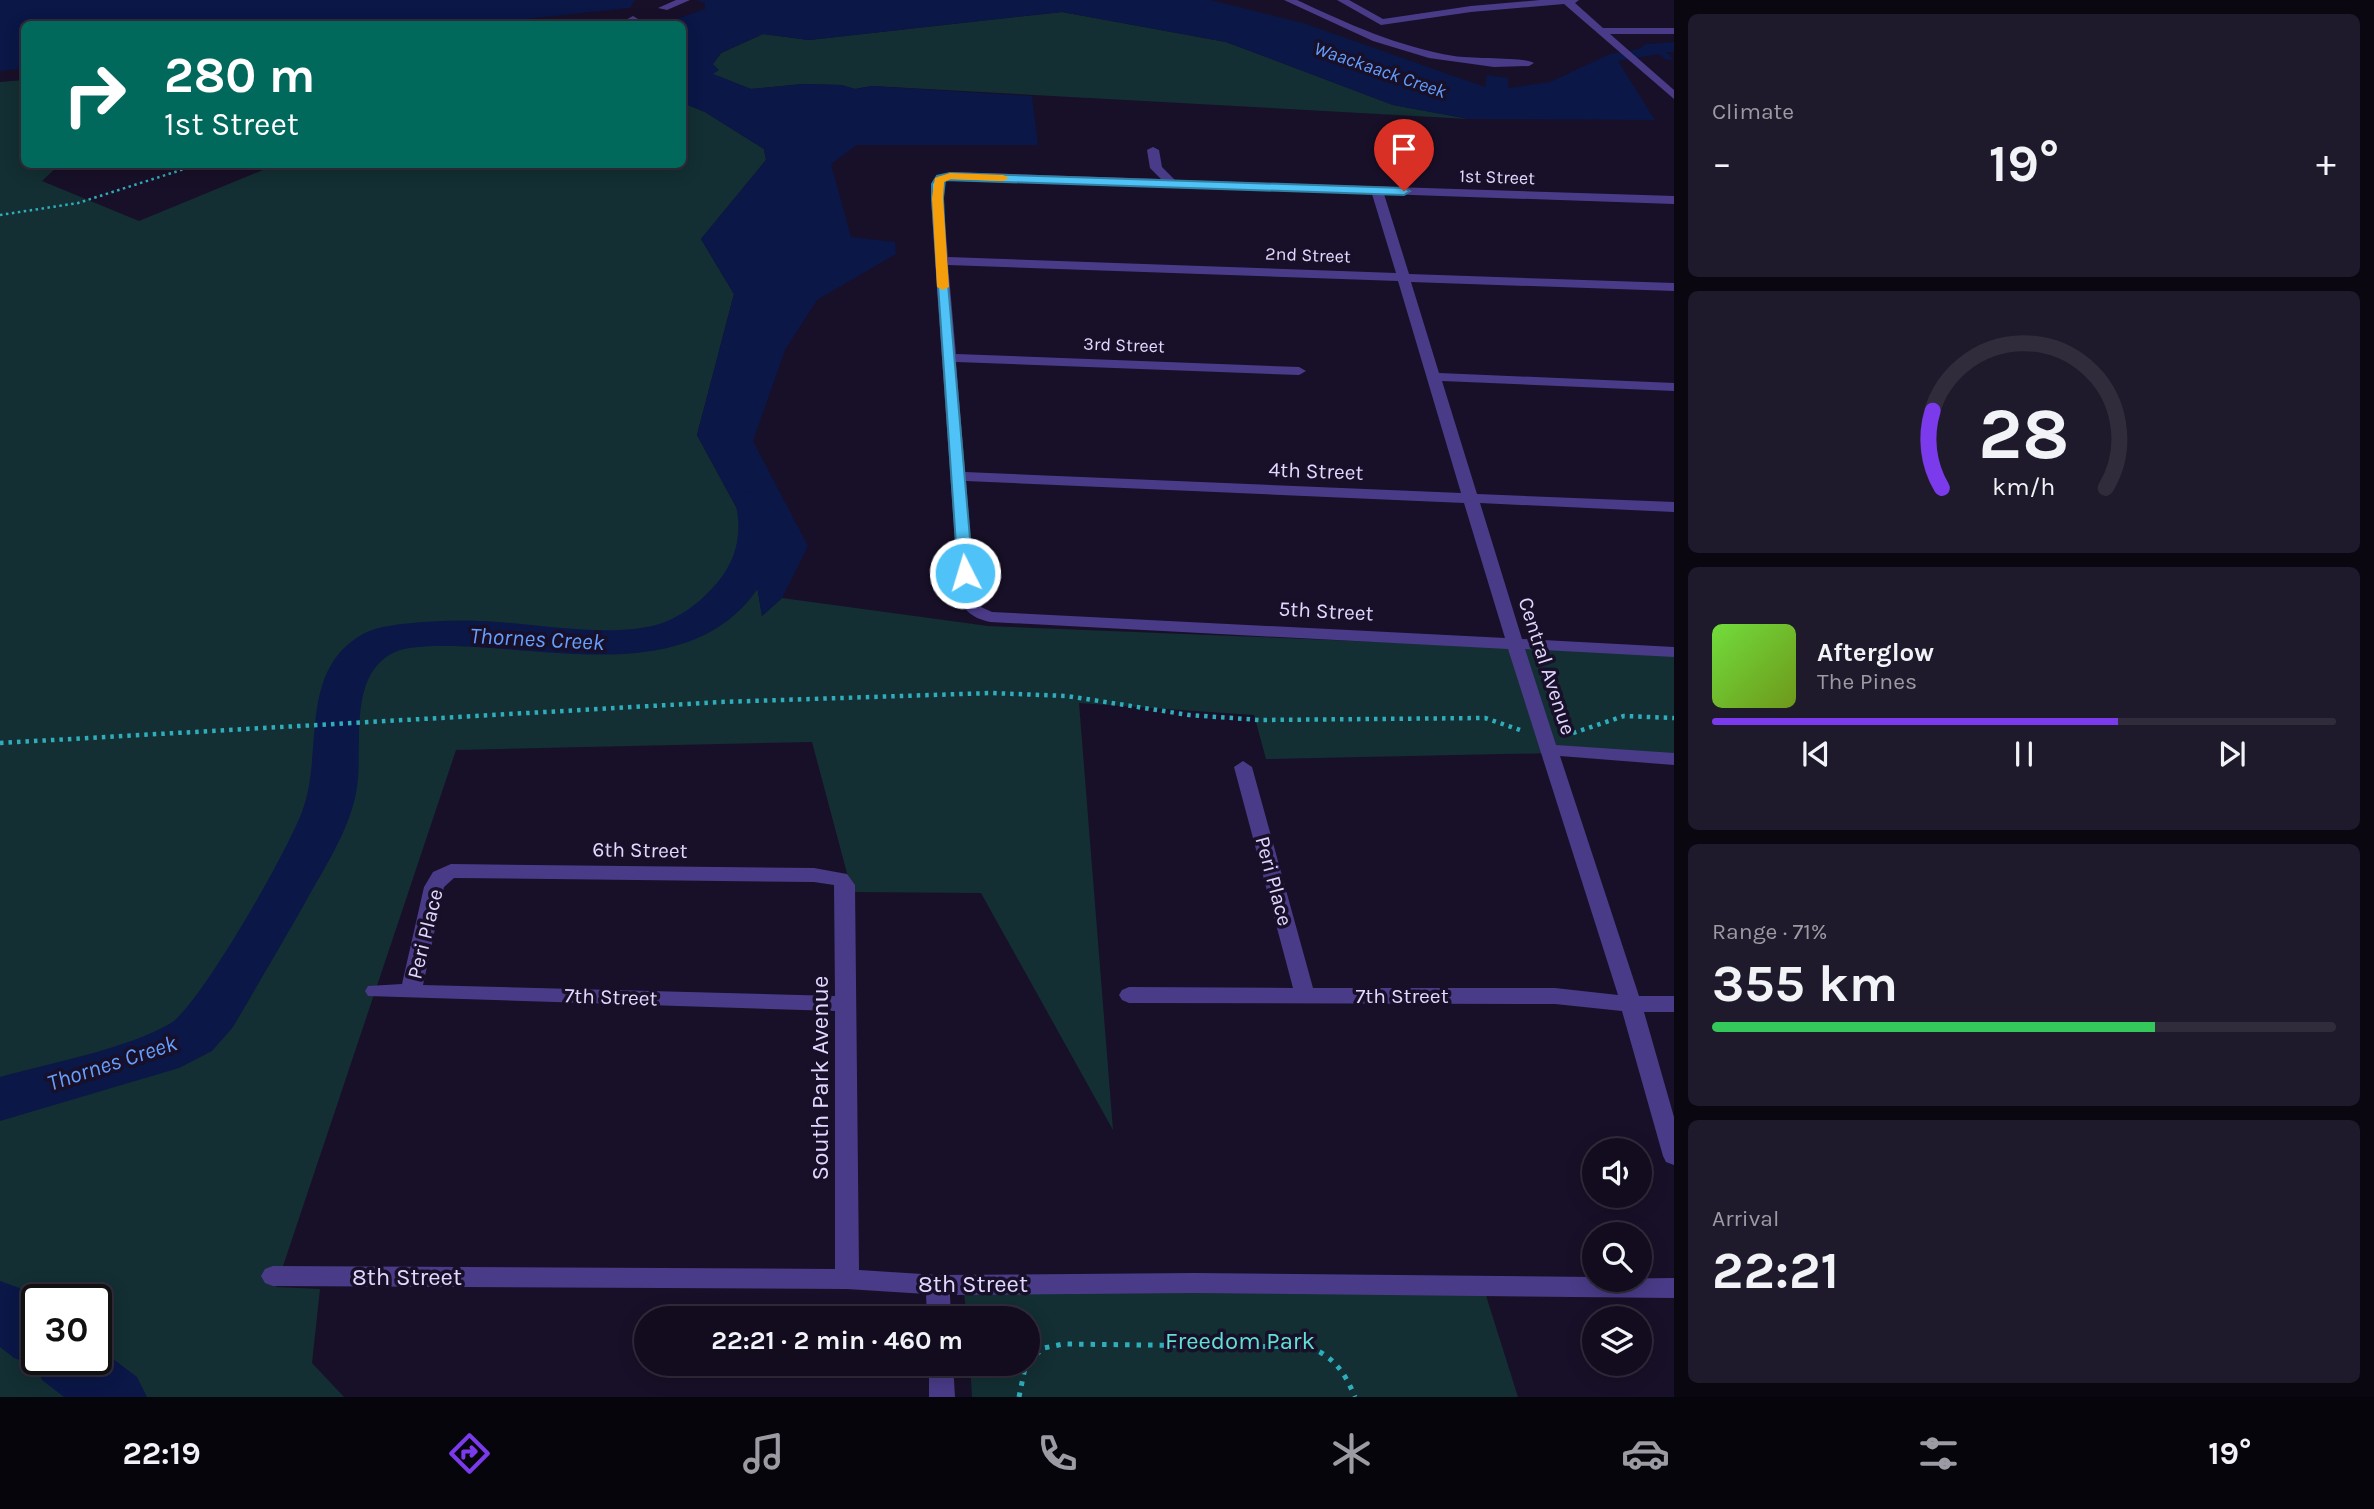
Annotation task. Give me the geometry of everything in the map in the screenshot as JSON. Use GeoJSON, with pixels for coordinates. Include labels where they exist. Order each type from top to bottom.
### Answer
{"type":"FeatureCollection","features":[{"type":"Feature","properties":{"kind":"street"},"geometry":{"type":"LineString","coordinates":[[663,8],[685,0]]}},
{"type":"Feature","properties":{"kind":"street"},"geometry":{"type":"LineString","coordinates":[[1289,0],[1345,27],[1404,50],[1449,60],[1494,65],[1529,63]]}},
{"type":"Feature","properties":{"kind":"street"},"geometry":{"type":"LineString","coordinates":[[1342,0],[1381,22],[1471,9],[1574,0]]}},
{"type":"Feature","properties":{"kind":"street"},"geometry":{"type":"LineString","coordinates":[[1566,0],[1674,96]]}},
{"type":"Feature","properties":{"kind":"street"},"geometry":{"type":"LineString","coordinates":[[1600,30],[1674,32]]}},
{"type":"Feature","properties":{"kind":"street"},"geometry":{"type":"LineString","coordinates":[[1153,150],[1156,168],[1174,184]]}},
{"type":"Feature","properties":{"kind":"street","name":"1st Street"},"geometry":{"type":"LineString","coordinates":[[941,261],[938,184],[941,178],[950,176],[1674,200]]}},
{"type":"Feature","properties":{"kind":"street","name":"Central Avenue"},"geometry":{"type":"LineString","coordinates":[[1377,191],[1515,644],[1631,1004],[1674,1156]]}},
{"type":"Feature","properties":{"kind":"street"},"geometry":{"type":"LineString","coordinates":[[941,261],[957,476]]}},
{"type":"Feature","properties":{"kind":"street","name":"2nd Street"},"geometry":{"type":"LineString","coordinates":[[941,261],[1674,287]]}},
{"type":"Feature","properties":{"kind":"street","name":"3rd Street"},"geometry":{"type":"LineString","coordinates":[[949,358],[1298,371]]}},
{"type":"Feature","properties":{"kind":"street"},"geometry":{"type":"LineString","coordinates":[[1435,377],[1674,387]]}},
{"type":"Feature","properties":{"kind":"street","name":"4th Street"},"geometry":{"type":"LineString","coordinates":[[957,476],[1674,508]]}},
{"type":"Feature","properties":{"kind":"street","name":"5th Street"},"geometry":{"type":"LineString","coordinates":[[957,476],[967,597],[970,607],[989,617],[1674,652]]}},
{"type":"Feature","properties":{"kind":"street"},"geometry":{"type":"LineString","coordinates":[[1551,750],[1674,759]]}},
{"type":"Feature","properties":{"kind":"street","name":"Peri Place"},"geometry":{"type":"LineString","coordinates":[[1243,767],[1305,995]]}},
{"type":"Feature","properties":{"kind":"street","name":"6th Street"},"geometry":{"type":"LineString","coordinates":[[440,877],[460,870],[814,875],[840,879]]}},
{"type":"Feature","properties":{"kind":"street","name":"Peri Place"},"geometry":{"type":"LineString","coordinates":[[411,992],[434,887],[440,877]]}},
{"type":"Feature","properties":{"kind":"street","name":"South Park Avenue"},"geometry":{"type":"LineString","coordinates":[[840,879],[845,885],[847,1279]]}},
{"type":"Feature","properties":{"kind":"street","name":"7th Street"},"geometry":{"type":"LineString","coordinates":[[375,991],[846,1004]]}},
{"type":"Feature","properties":{"kind":"street","name":"7th Street"},"geometry":{"type":"LineString","coordinates":[[1129,995],[1555,996],[1631,1004],[1674,1004]]}},
{"type":"Feature","properties":{"kind":"street","name":"8th Street"},"geometry":{"type":"LineString","coordinates":[[273,1276],[847,1279],[938,1285],[1194,1283],[1674,1288]]}},
{"type":"Feature","properties":{"kind":"street"},"geometry":{"type":"LineString","coordinates":[[938,1285],[939,1306]]}},
{"type":"Feature","properties":{"kind":"street"},"geometry":{"type":"LineString","coordinates":[[941,1376],[942,1397]]}},
{"type":"Feature","properties":{"kind":"path"},"geometry":{"type":"LineString","coordinates":[[0,215],[46,209],[112,194],[188,168]]}},
{"type":"Feature","properties":{"kind":"path"},"geometry":{"type":"LineString","coordinates":[[0,743],[853,696],[1015,694],[1079,697],[1189,715],[1260,720],[1485,718],[1530,733]]}},
{"type":"Feature","properties":{"kind":"path"},"geometry":{"type":"LineString","coordinates":[[1567,734],[1624,716],[1674,718]]}},
{"type":"Feature","properties":{"kind":"path"},"geometry":{"type":"LineString","coordinates":[[1040,1352],[1044,1348],[1063,1344],[1310,1347],[1329,1355],[1342,1367],[1355,1397]]}},
{"type":"Feature","properties":{"kind":"path"},"geometry":{"type":"LineString","coordinates":[[1019,1397],[1024,1376]]}},
{"type":"Feature","properties":{"kind":"green space"},"geometry":{"type":"Polygon","coordinates":[[[1062,12],[1226,42],[1393,105],[1469,119],[872,86],[855,89],[841,85],[803,84],[751,89],[712,74],[713,64],[721,53],[763,34],[809,40],[1062,12]]]}},
{"type":"Feature","properties":{"kind":"green space"},"geometry":{"type":"Polygon","coordinates":[[[21,80],[21,168],[56,168],[42,181],[139,221],[268,168],[686,168],[686,104],[705,112],[764,149],[766,160],[701,239],[734,294],[697,435],[747,527],[762,616],[782,598],[988,626],[1674,654],[1674,762],[1555,753],[1266,759],[1254,715],[1079,703],[1113,1130],[981,893],[852,892],[812,742],[456,750],[276,1287],[320,1289],[312,1363],[344,1397],[0,1397],[0,82],[21,80]]]}},
{"type":"Feature","properties":{"kind":"green space","name":"Freedom Park"},"geometry":{"type":"Polygon","coordinates":[[[963,1285],[1483,1286],[1518,1397],[972,1397],[971,1376],[1040,1376],[1040,1306],[966,1306],[963,1285]]]}},
{"type":"Feature","properties":{"kind":"water"},"geometry":{"type":"Polygon","coordinates":[[[0,0],[635,0],[630,8],[506,21],[21,21],[21,68],[0,71],[0,0]]]}},
{"type":"Feature","properties":{"kind":"water","name":"Waackaack Creek"},"geometry":{"type":"Polygon","coordinates":[[[696,0],[1210,0],[1306,24],[1485,87],[1487,75],[1508,78],[1508,88],[1550,82],[1610,54],[1639,49],[1646,44],[1674,42],[1674,52],[1666,52],[1674,59],[1666,60],[1659,54],[1618,61],[1655,120],[1469,119],[1393,105],[1226,42],[1062,12],[809,40],[763,34],[721,53],[713,64],[719,70],[713,74],[751,89],[803,84],[841,85],[855,89],[872,86],[1032,96],[1038,145],[857,145],[831,164],[851,237],[895,242],[896,254],[817,300],[785,350],[753,441],[808,546],[782,598],[762,616],[747,527],[697,435],[734,294],[701,239],[766,160],[764,149],[705,112],[686,104],[686,21],[671,21],[705,9],[705,3],[696,0]]]}},
{"type":"Feature","properties":{"kind":"waterway","name":"Thornes Creek"},"geometry":{"type":"LineString","coordinates":[[0,1099],[159,1053],[193,1036],[214,1013],[302,864],[328,809],[335,774],[343,688],[350,670],[362,654],[388,640],[454,633],[592,642],[637,641],[679,632],[715,612],[744,577],[759,541],[760,523],[755,502]]}},
{"type":"Feature","properties":{"kind":"waterway","name":"Thornes Creek"},"geometry":{"type":"LineString","coordinates":[[0,1308],[2,1313],[21,1327]]}},
{"type":"Feature","properties":{"kind":"waterway","name":"Thornes Creek"},"geometry":{"type":"LineString","coordinates":[[85,1375],[114,1397]]}},
{"type":"Feature","properties":{"kind":"slow traffic"},"geometry":{"type":"LineString","coordinates":[[943,287],[937,198],[939,180],[950,176],[1003,178]]}},
{"type":"Feature","properties":{"kind":"route"},"geometry":{"type":"LineString","coordinates":[[965,573],[937,198],[941,178],[950,176],[1404,191]]}}]}
